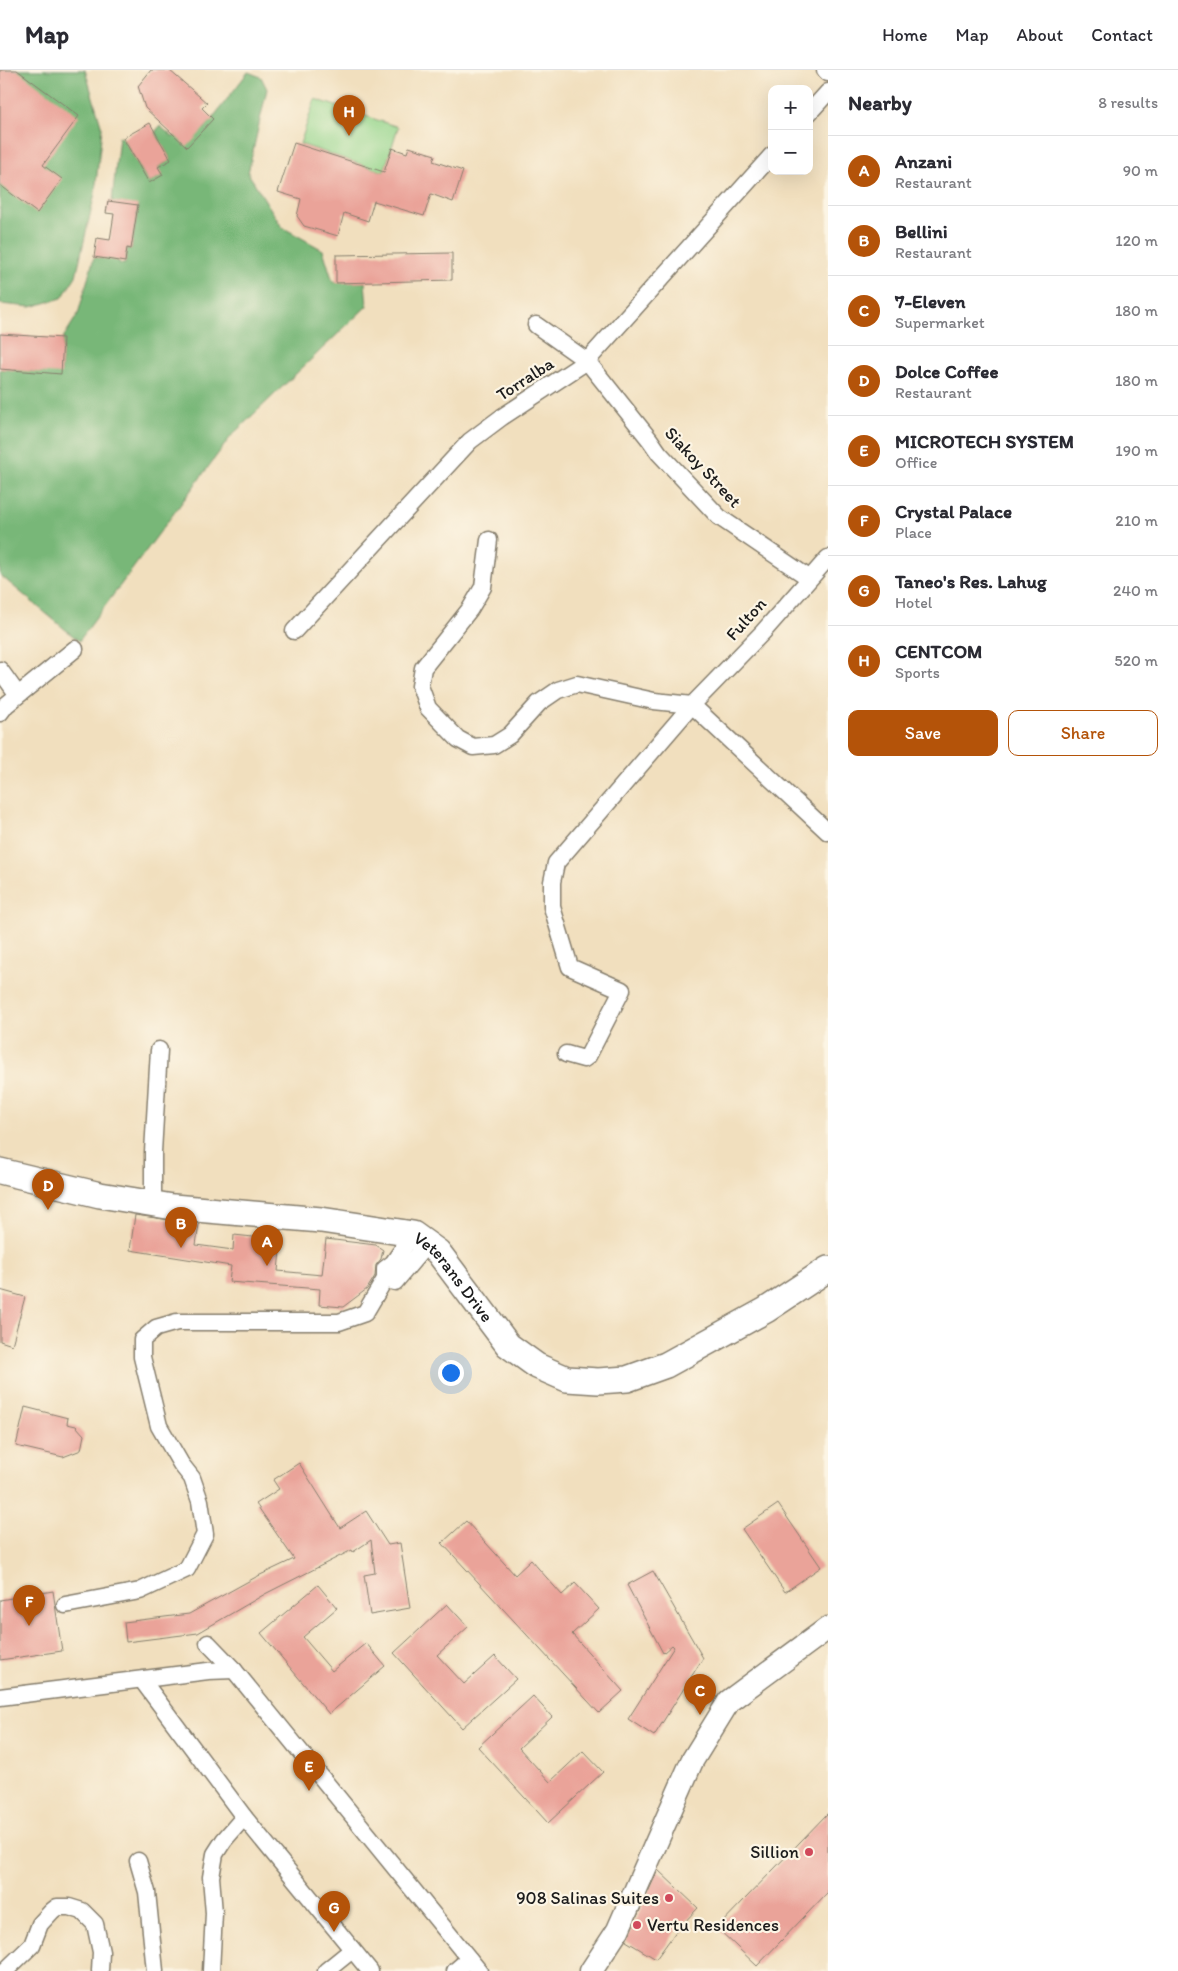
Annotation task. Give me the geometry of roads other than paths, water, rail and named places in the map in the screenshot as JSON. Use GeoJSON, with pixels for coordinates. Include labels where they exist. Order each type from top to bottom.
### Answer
{"type":"FeatureCollection","features":[{"type":"Feature","properties":{"kind":"main road","name":"Veterans Drive"},"geometry":{"type":"LineString","coordinates":[[0,1171],[100,1195],[153,1204],[321,1220],[420,1239],[438,1252],[508,1345],[537,1366],[567,1379],[598,1382],[627,1379],[666,1364],[766,1310],[828,1269]]}},
{"type":"Feature","properties":{"kind":"street"},"geometry":{"type":"LineString","coordinates":[[825,70],[828,73]]}},
{"type":"Feature","properties":{"kind":"street"},"geometry":{"type":"LineString","coordinates":[[813,109],[828,92]]}},
{"type":"Feature","properties":{"kind":"street","name":"Torralba"},"geometry":{"type":"LineString","coordinates":[[294,631],[470,441],[502,417],[587,362],[768,159]]}},
{"type":"Feature","properties":{"kind":"street","name":"Siakoy Street"},"geometry":{"type":"LineString","coordinates":[[536,325],[587,362],[659,453],[719,517],[809,578]]}},
{"type":"Feature","properties":{"kind":"street"},"geometry":{"type":"LineString","coordinates":[[489,540],[483,587],[470,609],[423,668],[420,686],[428,708],[458,739],[473,748],[494,745],[510,735],[540,703],[558,690],[578,684],[654,701],[692,704],[828,832]]}},
{"type":"Feature","properties":{"kind":"street","name":"Fulton"},"geometry":{"type":"LineString","coordinates":[[566,1054],[584,1059],[588,1056],[622,990],[570,967],[552,908],[552,882],[556,862],[692,704],[764,632],[828,558]]}},
{"type":"Feature","properties":{"kind":"street"},"geometry":{"type":"LineString","coordinates":[[0,712],[74,649]]}},
{"type":"Feature","properties":{"kind":"street"},"geometry":{"type":"LineString","coordinates":[[0,670],[18,695]]}},
{"type":"Feature","properties":{"kind":"street"},"geometry":{"type":"LineString","coordinates":[[153,1204],[153,1152],[159,1050]]}},
{"type":"Feature","properties":{"kind":"street"},"geometry":{"type":"LineString","coordinates":[[65,1606],[140,1591],[187,1570],[205,1534],[200,1501],[192,1478],[159,1426],[142,1357],[142,1340],[156,1328],[177,1322],[339,1322],[365,1313],[385,1279],[395,1282],[420,1239]]}},
{"type":"Feature","properties":{"kind":"street"},"geometry":{"type":"LineString","coordinates":[[591,1971],[618,1930],[692,1761],[729,1701],[828,1628]]}},
{"type":"Feature","properties":{"kind":"street"},"geometry":{"type":"LineString","coordinates":[[208,1643],[234,1670],[474,1965],[455,1971]]}},
{"type":"Feature","properties":{"kind":"street"},"geometry":{"type":"LineString","coordinates":[[0,1697],[208,1671],[234,1670]]}},
{"type":"Feature","properties":{"kind":"street"},"geometry":{"type":"LineString","coordinates":[[142,1680],[244,1817],[370,1971]]}},
{"type":"Feature","properties":{"kind":"street"},"geometry":{"type":"LineString","coordinates":[[211,1971],[214,1913],[211,1877],[215,1854],[224,1840],[244,1817]]}},
{"type":"Feature","properties":{"kind":"street"},"geometry":{"type":"LineString","coordinates":[[138,1860],[147,1892],[155,1971]]}},
{"type":"Feature","properties":{"kind":"street"},"geometry":{"type":"LineString","coordinates":[[5,1971],[32,1945],[40,1924],[52,1911],[57,1907],[69,1907],[82,1911],[95,1924],[101,1952],[100,1971]]}},
{"type":"Feature","properties":{"kind":"street"},"geometry":{"type":"LineString","coordinates":[[326,1971],[352,1950]]}},
{"type":"Feature","properties":{"kind":"place","name":"CENTCOM"},"geometry":{"type":"Point","coordinates":[349,136]}},
{"type":"Feature","properties":{"kind":"place","name":"Dolce Coffee"},"geometry":{"type":"Point","coordinates":[48,1210]}},
{"type":"Feature","properties":{"kind":"place","name":"Bellini"},"geometry":{"type":"Point","coordinates":[181,1248]}},
{"type":"Feature","properties":{"kind":"place","name":"Anzani"},"geometry":{"type":"Point","coordinates":[267,1266]}},
{"type":"Feature","properties":{"kind":"place","name":"Crystal Palace"},"geometry":{"type":"Point","coordinates":[29,1626]}},
{"type":"Feature","properties":{"kind":"place","name":"7-Eleven"},"geometry":{"type":"Point","coordinates":[700,1715]}},
{"type":"Feature","properties":{"kind":"place","name":"MICROTECH SYSTEM"},"geometry":{"type":"Point","coordinates":[309,1791]}},
{"type":"Feature","properties":{"kind":"place","name":"Sillion"},"geometry":{"type":"Point","coordinates":[809,1852]}},
{"type":"Feature","properties":{"kind":"place","name":"908 Salinas Suites"},"geometry":{"type":"Point","coordinates":[669,1898]}},
{"type":"Feature","properties":{"kind":"place","name":"Vertu Residences"},"geometry":{"type":"Point","coordinates":[637,1925]}},
{"type":"Feature","properties":{"kind":"place","name":"Taneo's Res. Lahug"},"geometry":{"type":"Point","coordinates":[334,1932]}}]}
